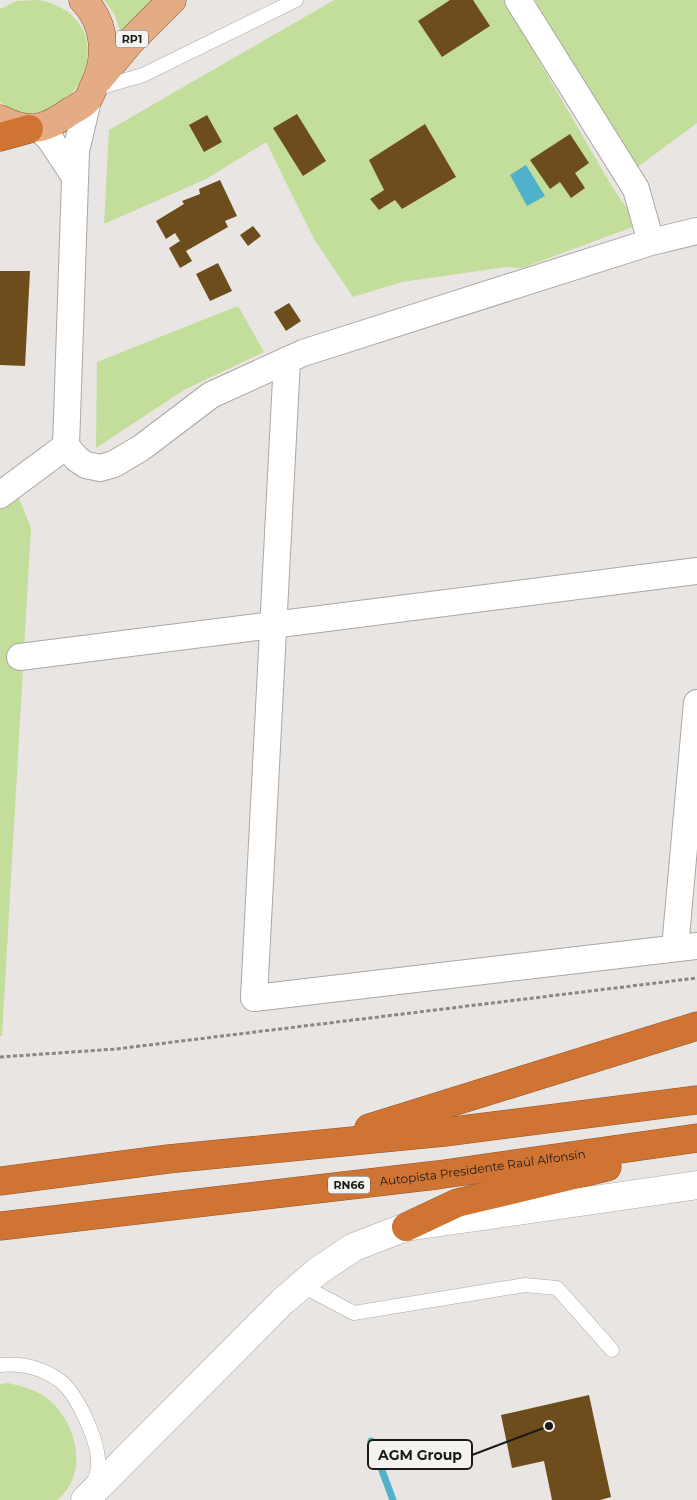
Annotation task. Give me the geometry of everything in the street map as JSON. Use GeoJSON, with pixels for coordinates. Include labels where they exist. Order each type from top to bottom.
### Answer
{"type":"FeatureCollection","features":[{"type":"Feature","properties":{"kind":"highway"},"geometry":{"type":"LineString","coordinates":[[0,137],[34,128]]}},
{"type":"Feature","properties":{"kind":"highway"},"geometry":{"type":"LineString","coordinates":[[313,1146],[697,1026]]}},
{"type":"Feature","properties":{"kind":"highway"},"geometry":{"type":"LineString","coordinates":[[0,1181],[168,1159],[445,1132],[697,1100]]}},
{"type":"Feature","properties":{"kind":"highway"},"geometry":{"type":"LineString","coordinates":[[406,1227],[457,1203],[618,1164],[689,1139]]}},
{"type":"Feature","properties":{"kind":"highway","name":"Autopista Presidente Raúl Alfonsín"},"geometry":{"type":"LineString","coordinates":[[0,1226],[437,1175],[689,1139]]}},
{"type":"Feature","properties":{"kind":"main road"},"geometry":{"type":"LineString","coordinates":[[0,119],[12,125],[34,128],[58,120],[92,91],[102,68],[103,45],[98,22],[83,0]]}},
{"type":"Feature","properties":{"kind":"main road","name":"RP1"},"geometry":{"type":"LineString","coordinates":[[92,91],[131,41],[172,0]]}},
{"type":"Feature","properties":{"kind":"street"},"geometry":{"type":"LineString","coordinates":[[518,0],[636,189],[651,242]]}},
{"type":"Feature","properties":{"kind":"street"},"geometry":{"type":"LineString","coordinates":[[92,91],[76,151],[66,446],[77,459],[86,465],[100,468],[114,464],[141,448],[210,395],[303,353],[651,242],[697,231]]}},
{"type":"Feature","properties":{"kind":"street"},"geometry":{"type":"LineString","coordinates":[[34,128],[50,138],[75,177]]}},
{"type":"Feature","properties":{"kind":"street"},"geometry":{"type":"LineString","coordinates":[[287,360],[254,998],[686,947],[697,703]]}},
{"type":"Feature","properties":{"kind":"street"},"geometry":{"type":"LineString","coordinates":[[0,495],[66,446]]}},
{"type":"Feature","properties":{"kind":"street"},"geometry":{"type":"LineString","coordinates":[[20,657],[697,572]]}},
{"type":"Feature","properties":{"kind":"street"},"geometry":{"type":"LineString","coordinates":[[88,1496],[244,1338],[301,1285],[354,1247],[406,1227],[697,1185]]}},
{"type":"Feature","properties":{"kind":"lane"},"geometry":{"type":"LineString","coordinates":[[92,91],[143,75],[296,0]]}},
{"type":"Feature","properties":{"kind":"lane"},"geometry":{"type":"LineString","coordinates":[[301,1285],[354,1314],[525,1285],[557,1288],[612,1350]]}},
{"type":"Feature","properties":{"kind":"lane"},"geometry":{"type":"LineString","coordinates":[[0,1365],[36,1368],[60,1381],[82,1410],[95,1439],[98,1466],[88,1496]]}},
{"type":"Feature","properties":{"kind":"path"},"geometry":{"type":"LineString","coordinates":[[0,1056],[116,1049],[697,978]]}},
{"type":"Feature","properties":{"kind":"green space"},"geometry":{"type":"Polygon","coordinates":[[[40,0],[69,13],[84,32],[88,55],[82,78],[68,98],[49,110],[25,113],[0,102],[0,9],[17,1],[40,0]]]}},
{"type":"Feature","properties":{"kind":"green space"},"geometry":{"type":"Polygon","coordinates":[[[104,0],[156,0],[122,38],[115,15],[104,0]]]}},
{"type":"Feature","properties":{"kind":"green space"},"geometry":{"type":"Polygon","coordinates":[[[334,0],[504,0],[611,185],[638,225],[522,268],[506,267],[402,282],[353,297],[314,239],[266,142],[206,179],[104,224],[109,130],[334,0]],[[425,124],[370,160],[384,190],[370,199],[379,210],[395,200],[402,209],[455,178],[425,124]]]}},
{"type":"Feature","properties":{"kind":"green space"},"geometry":{"type":"Polygon","coordinates":[[[535,0],[697,0],[697,123],[635,169],[535,0]]]}},
{"type":"Feature","properties":{"kind":"green space"},"geometry":{"type":"Polygon","coordinates":[[[238,306],[264,352],[184,390],[96,448],[97,362],[238,306]]]}},
{"type":"Feature","properties":{"kind":"green space"},"geometry":{"type":"Polygon","coordinates":[[[18,496],[31,528],[2,1036],[0,1036],[0,508],[18,496]]]}},
{"type":"Feature","properties":{"kind":"green space"},"geometry":{"type":"Polygon","coordinates":[[[8,1383],[44,1396],[55,1406],[71,1431],[75,1446],[76,1461],[74,1475],[68,1489],[57,1500],[0,1500],[0,1384],[8,1383]]]}},
{"type":"Feature","properties":{"kind":"water"},"geometry":{"type":"Polygon","coordinates":[[[526,165],[545,196],[527,206],[510,175],[526,165]]]}},
{"type":"Feature","properties":{"kind":"building"},"geometry":{"type":"Polygon","coordinates":[[[450,0],[473,0],[490,26],[442,57],[418,21],[450,0]]]}},
{"type":"Feature","properties":{"kind":"building"},"geometry":{"type":"Polygon","coordinates":[[[297,114],[326,161],[303,176],[273,128],[297,114]]]}},
{"type":"Feature","properties":{"kind":"building"},"geometry":{"type":"Polygon","coordinates":[[[207,115],[222,142],[204,152],[189,125],[207,115]]]}},
{"type":"Feature","properties":{"kind":"building"},"geometry":{"type":"Polygon","coordinates":[[[425,124],[456,177],[402,209],[395,200],[379,210],[370,199],[384,190],[369,160],[425,124]]]}},
{"type":"Feature","properties":{"kind":"building"},"geometry":{"type":"Polygon","coordinates":[[[570,134],[589,163],[575,173],[585,188],[571,198],[560,182],[550,189],[530,160],[570,134]]]}},
{"type":"Feature","properties":{"kind":"building"},"geometry":{"type":"Polygon","coordinates":[[[220,180],[237,216],[225,221],[228,227],[186,251],[192,261],[180,268],[169,248],[180,241],[175,233],[166,239],[156,221],[184,204],[182,201],[200,194],[199,189],[220,180]]]}},
{"type":"Feature","properties":{"kind":"building"},"geometry":{"type":"Polygon","coordinates":[[[253,226],[261,236],[248,246],[240,235],[253,226]]]}},
{"type":"Feature","properties":{"kind":"building"},"geometry":{"type":"Polygon","coordinates":[[[218,263],[232,291],[210,301],[196,274],[218,263]]]}},
{"type":"Feature","properties":{"kind":"building"},"geometry":{"type":"Polygon","coordinates":[[[0,271],[30,271],[25,366],[0,365],[0,271]]]}},
{"type":"Feature","properties":{"kind":"building"},"geometry":{"type":"Polygon","coordinates":[[[289,303],[301,321],[286,331],[274,312],[289,303]]]}},
{"type":"Feature","properties":{"kind":"building"},"geometry":{"type":"Polygon","coordinates":[[[589,1395],[611,1497],[600,1500],[552,1500],[544,1461],[512,1468],[501,1415],[589,1395]]]}},
{"type":"Feature","properties":{"kind":"waterway"},"geometry":{"type":"LineString","coordinates":[[371,1441],[393,1500]]}},
{"type":"Feature","properties":{"kind":"place","name":"AGM Group"},"geometry":{"type":"Point","coordinates":[549,1426]}}]}
